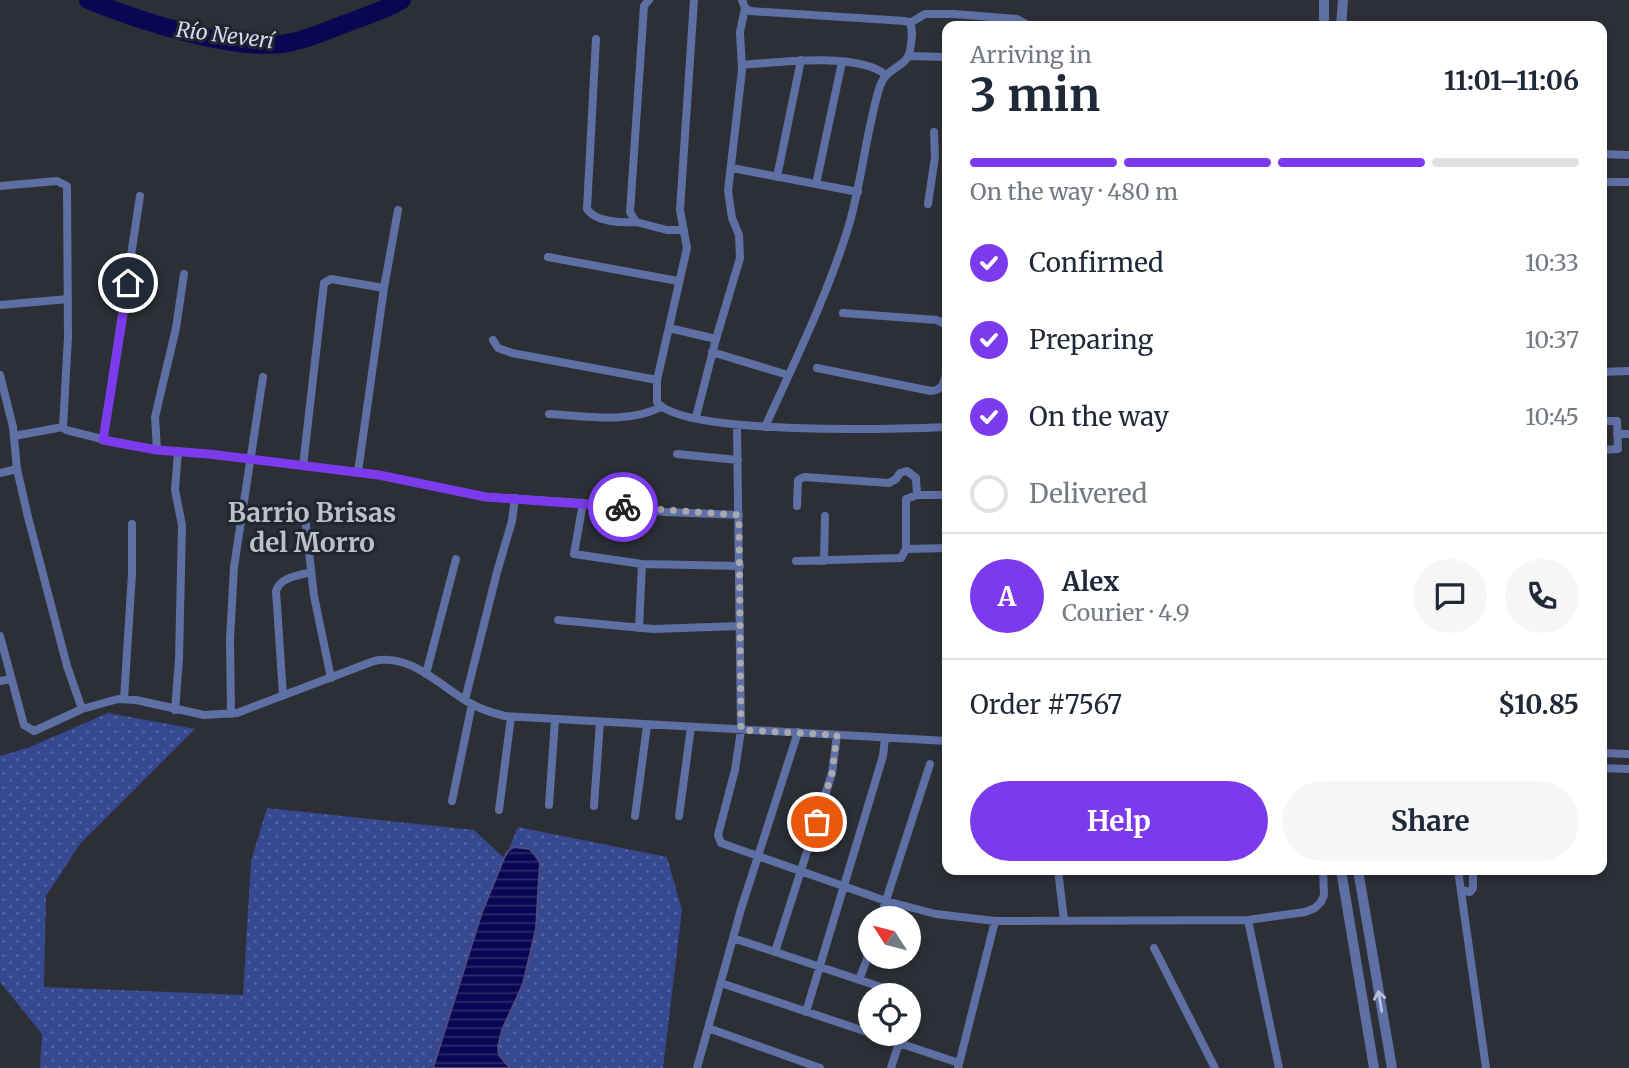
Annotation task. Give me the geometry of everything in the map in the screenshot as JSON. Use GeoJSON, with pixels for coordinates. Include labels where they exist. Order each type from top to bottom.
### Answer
{"type":"FeatureCollection","features":[{"type":"Feature","properties":{"kind":"street"},"geometry":{"type":"LineString","coordinates":[[636,222],[630,212],[644,6],[649,0]]}},
{"type":"Feature","properties":{"kind":"street"},"geometry":{"type":"LineString","coordinates":[[694,0],[680,209],[687,248],[655,398],[667,411],[737,426],[942,427]]}},
{"type":"Feature","properties":{"kind":"street"},"geometry":{"type":"LineString","coordinates":[[1324,0],[1324,21]]}},
{"type":"Feature","properties":{"kind":"street"},"geometry":{"type":"LineString","coordinates":[[1341,21],[1343,0]]}},
{"type":"Feature","properties":{"kind":"street"},"geometry":{"type":"LineString","coordinates":[[744,4],[750,11],[762,13],[910,23]]}},
{"type":"Feature","properties":{"kind":"street"},"geometry":{"type":"LineString","coordinates":[[696,417],[740,258],[739,235],[729,200],[744,4]]}},
{"type":"Feature","properties":{"kind":"street"},"geometry":{"type":"LineString","coordinates":[[910,23],[925,14],[1020,21]]}},
{"type":"Feature","properties":{"kind":"street"},"geometry":{"type":"LineString","coordinates":[[910,23],[910,56]]}},
{"type":"Feature","properties":{"kind":"street"},"geometry":{"type":"LineString","coordinates":[[596,39],[587,209],[591,215],[600,218],[636,222],[667,230],[684,230]]}},
{"type":"Feature","properties":{"kind":"street"},"geometry":{"type":"LineString","coordinates":[[765,427],[813,321],[836,261],[858,192],[878,91],[886,75],[910,56],[942,57]]}},
{"type":"Feature","properties":{"kind":"street"},"geometry":{"type":"LineString","coordinates":[[741,65],[801,60],[842,62],[872,66],[886,75]]}},
{"type":"Feature","properties":{"kind":"street"},"geometry":{"type":"LineString","coordinates":[[776,177],[801,60]]}},
{"type":"Feature","properties":{"kind":"street"},"geometry":{"type":"LineString","coordinates":[[816,184],[842,62]]}},
{"type":"Feature","properties":{"kind":"street"},"geometry":{"type":"LineString","coordinates":[[928,204],[935,157],[934,132]]}},
{"type":"Feature","properties":{"kind":"street"},"geometry":{"type":"LineString","coordinates":[[1607,154],[1629,155]]}},
{"type":"Feature","properties":{"kind":"street"},"geometry":{"type":"LineString","coordinates":[[935,157],[942,157]]}},
{"type":"Feature","properties":{"kind":"street"},"geometry":{"type":"LineString","coordinates":[[732,168],[858,192]]}},
{"type":"Feature","properties":{"kind":"street"},"geometry":{"type":"LineString","coordinates":[[0,186],[57,181],[67,186],[68,299],[63,427]]}},
{"type":"Feature","properties":{"kind":"street"},"geometry":{"type":"LineString","coordinates":[[1607,182],[1629,182]]}},
{"type":"Feature","properties":{"kind":"street"},"geometry":{"type":"LineString","coordinates":[[103,440],[140,196]]}},
{"type":"Feature","properties":{"kind":"street"},"geometry":{"type":"LineString","coordinates":[[358,472],[398,210]]}},
{"type":"Feature","properties":{"kind":"street"},"geometry":{"type":"LineString","coordinates":[[548,257],[678,281]]}},
{"type":"Feature","properties":{"kind":"street"},"geometry":{"type":"LineString","coordinates":[[157,450],[155,417],[176,328],[184,274]]}},
{"type":"Feature","properties":{"kind":"street"},"geometry":{"type":"LineString","coordinates":[[303,466],[324,283],[331,279],[384,288]]}},
{"type":"Feature","properties":{"kind":"street"},"geometry":{"type":"LineString","coordinates":[[0,305],[68,299]]}},
{"type":"Feature","properties":{"kind":"street"},"geometry":{"type":"LineString","coordinates":[[843,313],[937,320],[942,323]]}},
{"type":"Feature","properties":{"kind":"street"},"geometry":{"type":"LineString","coordinates":[[669,328],[716,339]]}},
{"type":"Feature","properties":{"kind":"street"},"geometry":{"type":"LineString","coordinates":[[493,340],[498,348],[512,353],[657,380]]}},
{"type":"Feature","properties":{"kind":"street"},"geometry":{"type":"LineString","coordinates":[[712,352],[788,375]]}},
{"type":"Feature","properties":{"kind":"street"},"geometry":{"type":"LineString","coordinates":[[817,368],[931,391],[942,386]]}},
{"type":"Feature","properties":{"kind":"street"},"geometry":{"type":"LineString","coordinates":[[1607,372],[1629,371]]}},
{"type":"Feature","properties":{"kind":"street"},"geometry":{"type":"LineString","coordinates":[[0,375],[17,469],[67,666],[82,709]]}},
{"type":"Feature","properties":{"kind":"street"},"geometry":{"type":"LineString","coordinates":[[231,714],[230,639],[234,567],[263,377]]}},
{"type":"Feature","properties":{"kind":"street"},"geometry":{"type":"LineString","coordinates":[[550,414],[619,418],[644,414],[661,407]]}},
{"type":"Feature","properties":{"kind":"street"},"geometry":{"type":"LineString","coordinates":[[1607,422],[1617,421],[1618,449],[1607,450]]}},
{"type":"Feature","properties":{"kind":"street"},"geometry":{"type":"LineString","coordinates":[[737,426],[741,730],[735,770],[719,838],[723,845],[886,901],[936,914],[995,921],[1248,920],[1305,912],[1315,908],[1324,895],[1323,875]]}},
{"type":"Feature","properties":{"kind":"street"},"geometry":{"type":"LineString","coordinates":[[13,436],[63,427],[73,433],[157,450],[358,472],[486,497],[583,503],[665,512],[739,515]]}},
{"type":"Feature","properties":{"kind":"street"},"geometry":{"type":"LineString","coordinates":[[1617,434],[1629,434]]}},
{"type":"Feature","properties":{"kind":"street"},"geometry":{"type":"LineString","coordinates":[[175,710],[182,525],[175,490],[178,451]]}},
{"type":"Feature","properties":{"kind":"street"},"geometry":{"type":"LineString","coordinates":[[677,454],[738,460]]}},
{"type":"Feature","properties":{"kind":"street"},"geometry":{"type":"LineString","coordinates":[[0,473],[17,469]]}},
{"type":"Feature","properties":{"kind":"street"},"geometry":{"type":"LineString","coordinates":[[797,506],[798,481],[804,477],[889,483],[900,473],[907,471],[916,478],[917,495]]}},
{"type":"Feature","properties":{"kind":"street"},"geometry":{"type":"LineString","coordinates":[[796,561],[901,558],[906,550],[905,502],[909,496],[942,495]]}},
{"type":"Feature","properties":{"kind":"street"},"geometry":{"type":"LineString","coordinates":[[452,801],[469,702],[494,584],[512,521],[515,498]]}},
{"type":"Feature","properties":{"kind":"street"},"geometry":{"type":"LineString","coordinates":[[583,503],[574,554],[642,564],[740,566]]}},
{"type":"Feature","properties":{"kind":"street"},"geometry":{"type":"LineString","coordinates":[[824,561],[825,516]]}},
{"type":"Feature","properties":{"kind":"street"},"geometry":{"type":"LineString","coordinates":[[124,699],[132,574],[132,524]]}},
{"type":"Feature","properties":{"kind":"street"},"geometry":{"type":"LineString","coordinates":[[306,525],[311,572],[331,678]]}},
{"type":"Feature","properties":{"kind":"street"},"geometry":{"type":"LineString","coordinates":[[906,550],[942,548]]}},
{"type":"Feature","properties":{"kind":"street"},"geometry":{"type":"LineString","coordinates":[[426,674],[456,559]]}},
{"type":"Feature","properties":{"kind":"street"},"geometry":{"type":"LineString","coordinates":[[639,628],[642,564]]}},
{"type":"Feature","properties":{"kind":"street"},"geometry":{"type":"LineString","coordinates":[[283,695],[276,591],[282,580],[311,572]]}},
{"type":"Feature","properties":{"kind":"street"},"geometry":{"type":"LineString","coordinates":[[558,620],[639,628],[740,626]]}},
{"type":"Feature","properties":{"kind":"street"},"geometry":{"type":"LineString","coordinates":[[0,636],[24,725],[30,730],[37,730],[108,700],[124,699],[204,715],[231,714],[374,661],[387,659],[402,662],[426,674],[469,702],[496,714],[511,717],[942,741]]}},
{"type":"Feature","properties":{"kind":"street"},"geometry":{"type":"LineString","coordinates":[[0,681],[11,679]]}},
{"type":"Feature","properties":{"kind":"street"},"geometry":{"type":"LineString","coordinates":[[499,810],[511,717]]}},
{"type":"Feature","properties":{"kind":"street"},"geometry":{"type":"LineString","coordinates":[[549,805],[555,720]]}},
{"type":"Feature","properties":{"kind":"street"},"geometry":{"type":"LineString","coordinates":[[594,806],[600,722]]}},
{"type":"Feature","properties":{"kind":"street"},"geometry":{"type":"LineString","coordinates":[[635,816],[646,726]]}},
{"type":"Feature","properties":{"kind":"street"},"geometry":{"type":"LineString","coordinates":[[679,816],[691,727]]}},
{"type":"Feature","properties":{"kind":"street"},"geometry":{"type":"LineString","coordinates":[[697,1068],[733,938],[798,732]]}},
{"type":"Feature","properties":{"kind":"street"},"geometry":{"type":"LineString","coordinates":[[775,951],[832,773],[837,735]]}},
{"type":"Feature","properties":{"kind":"street"},"geometry":{"type":"LineString","coordinates":[[806,1012],[883,756],[885,738]]}},
{"type":"Feature","properties":{"kind":"street"},"geometry":{"type":"LineString","coordinates":[[1607,753],[1629,754]]}},
{"type":"Feature","properties":{"kind":"street"},"geometry":{"type":"LineString","coordinates":[[884,906],[930,764]]}},
{"type":"Feature","properties":{"kind":"street"},"geometry":{"type":"LineString","coordinates":[[1607,768],[1629,769]]}},
{"type":"Feature","properties":{"kind":"street"},"geometry":{"type":"LineString","coordinates":[[1059,875],[1064,920]]}},
{"type":"Feature","properties":{"kind":"street"},"geometry":{"type":"LineString","coordinates":[[1342,875],[1374,1068]]}},
{"type":"Feature","properties":{"kind":"street"},"geometry":{"type":"LineString","coordinates":[[1359,875],[1392,1068]]}},
{"type":"Feature","properties":{"kind":"street"},"geometry":{"type":"LineString","coordinates":[[1459,875],[1486,1068]]}},
{"type":"Feature","properties":{"kind":"street"},"geometry":{"type":"LineString","coordinates":[[1461,890],[1470,892],[1473,888],[1473,875]]}},
{"type":"Feature","properties":{"kind":"street"},"geometry":{"type":"LineString","coordinates":[[1248,920],[1279,1068]]}},
{"type":"Feature","properties":{"kind":"street"},"geometry":{"type":"LineString","coordinates":[[907,1046],[958,1066],[995,921]]}},
{"type":"Feature","properties":{"kind":"street"},"geometry":{"type":"LineString","coordinates":[[733,938],[868,983]]}},
{"type":"Feature","properties":{"kind":"street"},"geometry":{"type":"LineString","coordinates":[[1154,948],[1215,1068]]}},
{"type":"Feature","properties":{"kind":"street"},"geometry":{"type":"LineString","coordinates":[[859,980],[863,970]]}},
{"type":"Feature","properties":{"kind":"street"},"geometry":{"type":"LineString","coordinates":[[721,983],[858,1030]]}},
{"type":"Feature","properties":{"kind":"street"},"geometry":{"type":"LineString","coordinates":[[708,1028],[820,1068]]}},
{"type":"Feature","properties":{"kind":"street"},"geometry":{"type":"LineString","coordinates":[[891,1068],[898,1046]]}},
{"type":"Feature","properties":{"kind":"shaded area"},"geometry":{"type":"Polygon","coordinates":[[[108,713],[195,729],[80,844],[46,896],[44,987],[243,995],[251,861],[267,808],[474,830],[504,858],[482,912],[433,1068],[40,1068],[42,1034],[0,982],[0,756],[30,747],[108,713]]]}},
{"type":"Feature","properties":{"kind":"shaded area"},"geometry":{"type":"Polygon","coordinates":[[[518,827],[667,857],[682,910],[663,1068],[510,1068],[501,1058],[498,1052],[499,1037],[527,970],[537,909],[540,862],[511,848],[508,851],[518,827]]]}},
{"type":"Feature","properties":{"kind":"shaded area"},"geometry":{"type":"Polygon","coordinates":[[[514,847],[530,849],[540,862],[536,929],[523,984],[502,1030],[498,1047],[499,1055],[510,1068],[433,1068],[482,912],[504,858],[514,847]]]}},
{"type":"Feature","properties":{"kind":"waterway","name":"Río Neverí"},"geometry":{"type":"LineString","coordinates":[[88,0],[183,32],[260,45],[281,44],[306,38],[375,13],[402,0]]}},
{"type":"Feature","properties":{"kind":"way so far"},"geometry":{"type":"LineString","coordinates":[[623,507],[739,515],[741,730],[837,735],[832,773],[817,822]]}},
{"type":"Feature","properties":{"kind":"district","name":"Barrio Brisas del Morro"},"geometry":{"type":"Point","coordinates":[312,527]}},
{"type":"Feature","properties":{"kind":"route"},"geometry":{"type":"LineString","coordinates":[[128,283],[103,440],[157,450],[379,475],[486,497],[623,507]]}}]}
